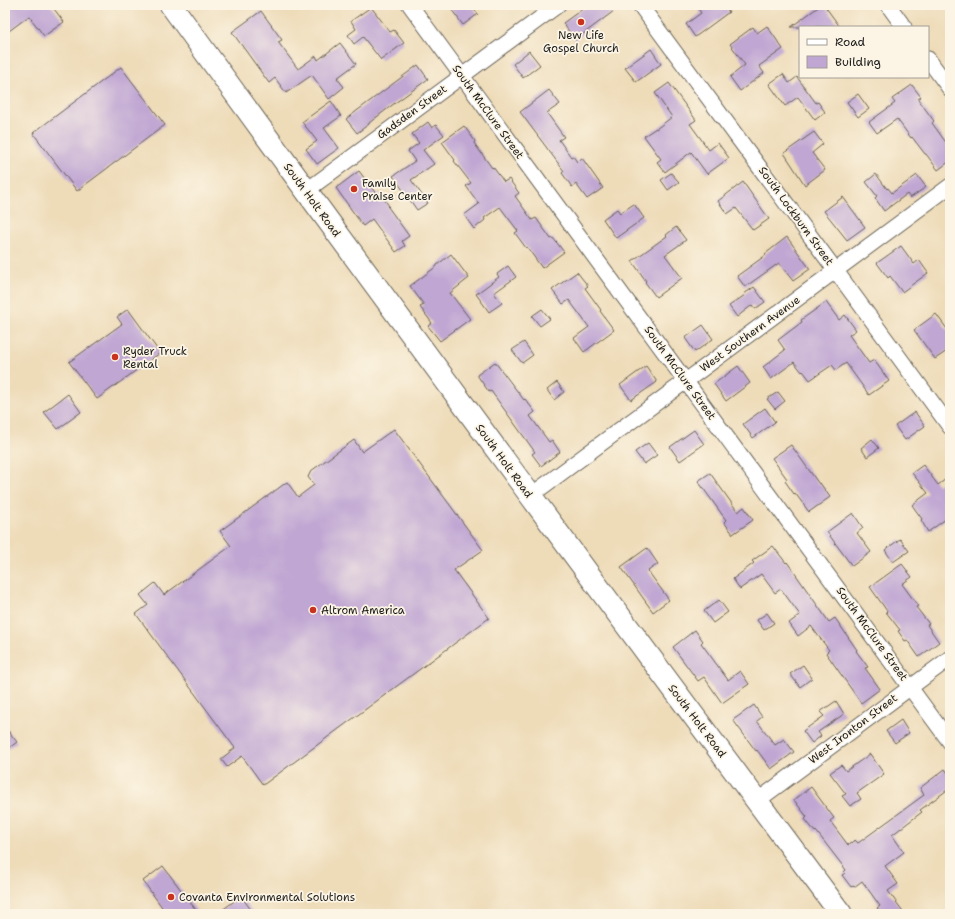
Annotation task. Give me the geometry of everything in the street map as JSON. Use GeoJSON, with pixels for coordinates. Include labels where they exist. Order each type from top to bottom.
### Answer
{"type":"FeatureCollection","features":[{"type":"Feature","properties":{"kind":"main road","name":"South Holt Road"},"geometry":{"type":"LineString","coordinates":[[171,5],[530,496],[841,914]]}},
{"type":"Feature","properties":{"kind":"street","name":"South McClure Street"},"geometry":{"type":"LineString","coordinates":[[410,5],[950,742]]}},
{"type":"Feature","properties":{"kind":"street","name":"Gadsden Street"},"geometry":{"type":"LineString","coordinates":[[306,191],[558,5]]}},
{"type":"Feature","properties":{"kind":"street","name":"South Lockburn Street"},"geometry":{"type":"LineString","coordinates":[[640,5],[950,427]]}},
{"type":"Feature","properties":{"kind":"street"},"geometry":{"type":"LineString","coordinates":[[888,5],[903,26]]}},
{"type":"Feature","properties":{"kind":"street"},"geometry":{"type":"LineString","coordinates":[[929,60],[950,89]]}},
{"type":"Feature","properties":{"kind":"street","name":"West Southern Avenue"},"geometry":{"type":"LineString","coordinates":[[530,496],[950,186]]}},
{"type":"Feature","properties":{"kind":"street","name":"West Ironton Street"},"geometry":{"type":"LineString","coordinates":[[757,801],[950,658]]}},
{"type":"Feature","properties":{"kind":"building"},"geometry":{"type":"Polygon","coordinates":[[[5,5],[51,5],[64,22],[44,36],[29,16],[5,34],[5,5]]]}},
{"type":"Feature","properties":{"kind":"building"},"geometry":{"type":"Polygon","coordinates":[[[448,5],[471,5],[478,14],[463,25],[448,5]]]}},
{"type":"Feature","properties":{"kind":"building","name":"New Life Gospel Church"},"geometry":{"type":"Polygon","coordinates":[[[588,5],[622,5],[575,40],[563,23],[588,5]]]}},
{"type":"Feature","properties":{"kind":"building"},"geometry":{"type":"Polygon","coordinates":[[[696,5],[724,5],[729,12],[695,37],[686,24],[701,13],[696,5]]]}},
{"type":"Feature","properties":{"kind":"building"},"geometry":{"type":"Polygon","coordinates":[[[821,5],[824,5],[839,26],[799,26],[791,27],[821,5]]]}},
{"type":"Feature","properties":{"kind":"building"},"geometry":{"type":"Polygon","coordinates":[[[371,7],[390,32],[394,30],[404,43],[381,60],[363,37],[354,44],[348,35],[356,29],[351,21],[371,7]]]}},
{"type":"Feature","properties":{"kind":"building"},"geometry":{"type":"Polygon","coordinates":[[[261,11],[282,40],[278,42],[298,69],[316,56],[318,60],[340,43],[356,64],[337,78],[344,87],[329,99],[312,75],[286,93],[275,78],[269,83],[232,32],[261,11]]]}},
{"type":"Feature","properties":{"kind":"building"},"geometry":{"type":"Polygon","coordinates":[[[767,26],[783,49],[759,66],[764,73],[740,91],[730,77],[745,65],[730,44],[753,27],[757,33],[767,26]]]}},
{"type":"Feature","properties":{"kind":"building"},"geometry":{"type":"Polygon","coordinates":[[[651,49],[661,64],[636,82],[625,68],[651,49]]]}},
{"type":"Feature","properties":{"kind":"building"},"geometry":{"type":"Polygon","coordinates":[[[529,51],[540,65],[523,78],[513,64],[529,51]]]}},
{"type":"Feature","properties":{"kind":"building"},"geometry":{"type":"Polygon","coordinates":[[[418,65],[428,79],[357,133],[346,119],[418,65]]]}},
{"type":"Feature","properties":{"kind":"building"},"geometry":{"type":"Polygon","coordinates":[[[121,67],[165,125],[77,191],[33,133],[121,67]]]}},
{"type":"Feature","properties":{"kind":"building"},"geometry":{"type":"Polygon","coordinates":[[[783,74],[789,83],[797,77],[816,103],[818,102],[825,112],[815,120],[798,97],[785,106],[769,84],[783,74]]]}},
{"type":"Feature","properties":{"kind":"building"},"geometry":{"type":"Polygon","coordinates":[[[669,83],[696,120],[690,124],[709,150],[718,143],[729,158],[707,174],[691,152],[665,172],[657,162],[661,159],[644,136],[672,117],[655,93],[669,83]]]}},
{"type":"Feature","properties":{"kind":"building"},"geometry":{"type":"Polygon","coordinates":[[[912,85],[921,97],[918,99],[934,121],[932,123],[950,148],[950,161],[938,170],[897,119],[877,133],[869,122],[895,103],[892,99],[912,85]]]}},
{"type":"Feature","properties":{"kind":"building"},"geometry":{"type":"Polygon","coordinates":[[[549,90],[560,104],[547,113],[564,137],[559,140],[571,157],[573,156],[577,162],[582,158],[603,188],[587,199],[576,184],[572,187],[562,173],[564,171],[520,112],[549,90]]]}},
{"type":"Feature","properties":{"kind":"building"},"geometry":{"type":"Polygon","coordinates":[[[858,94],[869,109],[858,117],[847,102],[858,94]]]}},
{"type":"Feature","properties":{"kind":"building"},"geometry":{"type":"Polygon","coordinates":[[[331,101],[341,116],[324,128],[339,148],[317,164],[306,149],[317,141],[302,122],[331,101]]]}},
{"type":"Feature","properties":{"kind":"building"},"geometry":{"type":"Polygon","coordinates":[[[428,122],[432,128],[436,125],[444,135],[423,150],[434,164],[411,180],[428,203],[417,210],[393,176],[415,161],[408,151],[419,143],[412,134],[428,122]]]}},
{"type":"Feature","properties":{"kind":"building"},"geometry":{"type":"Polygon","coordinates":[[[464,126],[492,168],[493,167],[504,182],[509,179],[519,193],[515,196],[532,220],[536,218],[551,239],[553,238],[564,252],[542,268],[515,233],[518,231],[500,207],[484,218],[485,220],[474,229],[464,215],[479,204],[466,186],[471,183],[442,142],[464,126]]]}},
{"type":"Feature","properties":{"kind":"building"},"geometry":{"type":"Polygon","coordinates":[[[814,132],[823,144],[812,153],[825,170],[805,185],[784,153],[814,132]]]}},
{"type":"Feature","properties":{"kind":"building"},"geometry":{"type":"Polygon","coordinates":[[[359,171],[377,195],[380,193],[409,236],[402,241],[405,246],[396,252],[372,219],[363,226],[336,188],[359,171]]]}},
{"type":"Feature","properties":{"kind":"building"},"geometry":{"type":"Polygon","coordinates":[[[671,173],[679,182],[668,190],[661,180],[671,173]]]}},
{"type":"Feature","properties":{"kind":"building"},"geometry":{"type":"Polygon","coordinates":[[[876,174],[887,189],[888,188],[892,193],[917,175],[926,187],[910,198],[907,194],[884,211],[875,198],[877,196],[866,182],[876,174]]]}},
{"type":"Feature","properties":{"kind":"building"},"geometry":{"type":"Polygon","coordinates":[[[743,182],[769,219],[753,230],[736,208],[727,214],[718,201],[743,182]]]}},
{"type":"Feature","properties":{"kind":"building"},"geometry":{"type":"Polygon","coordinates":[[[843,197],[865,227],[847,240],[824,211],[843,197]]]}},
{"type":"Feature","properties":{"kind":"building"},"geometry":{"type":"Polygon","coordinates":[[[634,204],[644,218],[616,238],[603,219],[617,209],[620,213],[634,204]]]}},
{"type":"Feature","properties":{"kind":"building"},"geometry":{"type":"Polygon","coordinates":[[[676,227],[686,240],[665,255],[682,278],[656,297],[632,261],[667,236],[666,235],[676,227]]]}},
{"type":"Feature","properties":{"kind":"building"},"geometry":{"type":"Polygon","coordinates":[[[787,237],[810,269],[793,281],[779,263],[745,287],[737,276],[766,255],[765,254],[787,237]]]}},
{"type":"Feature","properties":{"kind":"building"},"geometry":{"type":"Polygon","coordinates":[[[901,246],[914,264],[919,260],[928,273],[902,292],[890,276],[888,278],[877,263],[901,246]]]}},
{"type":"Feature","properties":{"kind":"building"},"geometry":{"type":"Polygon","coordinates":[[[451,254],[469,278],[450,293],[470,319],[440,341],[428,326],[432,323],[420,307],[424,305],[410,286],[451,254]]]}},
{"type":"Feature","properties":{"kind":"building"},"geometry":{"type":"Polygon","coordinates":[[[508,266],[516,277],[494,293],[502,303],[489,312],[476,294],[499,277],[497,274],[508,266]]]}},
{"type":"Feature","properties":{"kind":"building"},"geometry":{"type":"Polygon","coordinates":[[[577,272],[588,286],[585,288],[614,330],[584,352],[574,338],[589,327],[569,300],[563,304],[552,290],[577,272]]]}},
{"type":"Feature","properties":{"kind":"building"},"geometry":{"type":"Polygon","coordinates":[[[754,287],[765,302],[755,309],[752,305],[737,317],[729,306],[754,287]]]}},
{"type":"Feature","properties":{"kind":"building"},"geometry":{"type":"Polygon","coordinates":[[[826,302],[839,320],[845,315],[856,330],[849,335],[869,363],[874,360],[889,381],[869,395],[846,363],[836,370],[832,365],[810,380],[794,362],[771,379],[763,367],[785,350],[778,340],[802,322],[801,320],[826,302]]]}},
{"type":"Feature","properties":{"kind":"building","name":"Ryder Truck Rental"},"geometry":{"type":"Polygon","coordinates":[[[128,309],[160,353],[97,399],[69,362],[122,324],[117,317],[128,309]]]}},
{"type":"Feature","properties":{"kind":"building"},"geometry":{"type":"Polygon","coordinates":[[[542,309],[550,319],[540,326],[532,316],[542,309]]]}},
{"type":"Feature","properties":{"kind":"building"},"geometry":{"type":"Polygon","coordinates":[[[936,314],[950,333],[950,349],[935,359],[914,330],[936,314]]]}},
{"type":"Feature","properties":{"kind":"building"},"geometry":{"type":"Polygon","coordinates":[[[703,325],[713,339],[695,352],[685,338],[703,325]]]}},
{"type":"Feature","properties":{"kind":"building"},"geometry":{"type":"Polygon","coordinates":[[[524,342],[533,355],[522,363],[512,350],[524,342]]]}},
{"type":"Feature","properties":{"kind":"building"},"geometry":{"type":"Polygon","coordinates":[[[495,362],[535,412],[530,416],[549,442],[552,440],[560,452],[541,466],[532,454],[535,452],[491,391],[489,392],[477,375],[495,362]]]}},
{"type":"Feature","properties":{"kind":"building"},"geometry":{"type":"Polygon","coordinates":[[[646,366],[657,382],[631,400],[620,385],[646,366]]]}},
{"type":"Feature","properties":{"kind":"building"},"geometry":{"type":"Polygon","coordinates":[[[738,366],[750,383],[726,401],[714,384],[738,366]]]}},
{"type":"Feature","properties":{"kind":"building"},"geometry":{"type":"Polygon","coordinates":[[[557,382],[564,392],[554,400],[547,390],[557,382]]]}},
{"type":"Feature","properties":{"kind":"building"},"geometry":{"type":"Polygon","coordinates":[[[778,392],[785,401],[775,409],[767,399],[778,392]]]}},
{"type":"Feature","properties":{"kind":"building"},"geometry":{"type":"Polygon","coordinates":[[[68,394],[81,412],[58,429],[44,412],[68,394]]]}},
{"type":"Feature","properties":{"kind":"building"},"geometry":{"type":"Polygon","coordinates":[[[765,408],[775,422],[753,438],[743,424],[765,408]]]}},
{"type":"Feature","properties":{"kind":"building"},"geometry":{"type":"Polygon","coordinates":[[[915,412],[925,426],[905,440],[895,426],[915,412]]]}},
{"type":"Feature","properties":{"kind":"building","name":"Altrom America"},"geometry":{"type":"Polygon","coordinates":[[[394,429],[483,550],[454,570],[489,618],[263,785],[242,756],[227,767],[221,759],[235,748],[136,614],[148,605],[140,595],[155,583],[164,595],[231,546],[220,531],[287,482],[298,497],[314,485],[308,477],[311,471],[354,440],[362,452],[394,429]]]}},
{"type":"Feature","properties":{"kind":"building"},"geometry":{"type":"Polygon","coordinates":[[[694,430],[704,444],[680,461],[670,447],[694,430]]]}},
{"type":"Feature","properties":{"kind":"building"},"geometry":{"type":"Polygon","coordinates":[[[872,439],[879,448],[867,457],[861,448],[872,439]]]}},
{"type":"Feature","properties":{"kind":"building"},"geometry":{"type":"Polygon","coordinates":[[[648,443],[657,455],[644,464],[635,452],[648,443]]]}},
{"type":"Feature","properties":{"kind":"building"},"geometry":{"type":"Polygon","coordinates":[[[791,445],[830,497],[809,512],[785,481],[787,479],[772,458],[791,445]]]}},
{"type":"Feature","properties":{"kind":"building"},"geometry":{"type":"Polygon","coordinates":[[[923,465],[938,485],[950,476],[950,516],[928,532],[921,520],[922,519],[912,505],[928,493],[912,473],[923,465]]]}},
{"type":"Feature","properties":{"kind":"building"},"geometry":{"type":"Polygon","coordinates":[[[710,473],[738,512],[744,507],[753,520],[733,534],[724,522],[726,520],[698,481],[710,473]]]}},
{"type":"Feature","properties":{"kind":"building"},"geometry":{"type":"Polygon","coordinates":[[[853,513],[863,528],[857,533],[871,552],[852,566],[827,532],[853,513]]]}},
{"type":"Feature","properties":{"kind":"building"},"geometry":{"type":"Polygon","coordinates":[[[900,539],[909,551],[893,562],[885,550],[900,539]]]}},
{"type":"Feature","properties":{"kind":"building"},"geometry":{"type":"Polygon","coordinates":[[[773,546],[786,563],[787,562],[829,622],[835,618],[868,667],[865,668],[880,689],[861,703],[826,653],[829,650],[811,626],[798,636],[789,623],[800,615],[781,589],[775,593],[761,574],[740,589],[733,579],[754,563],[752,561],[773,546]]]}},
{"type":"Feature","properties":{"kind":"building"},"geometry":{"type":"Polygon","coordinates":[[[647,548],[658,564],[648,571],[669,600],[653,612],[621,567],[647,548]]]}},
{"type":"Feature","properties":{"kind":"building"},"geometry":{"type":"Polygon","coordinates":[[[902,564],[912,577],[902,584],[918,606],[916,607],[929,624],[927,625],[939,642],[919,657],[907,640],[905,641],[898,631],[900,630],[870,587],[902,564]]]}},
{"type":"Feature","properties":{"kind":"building"},"geometry":{"type":"Polygon","coordinates":[[[719,600],[728,612],[713,623],[704,611],[719,600]]]}},
{"type":"Feature","properties":{"kind":"building"},"geometry":{"type":"Polygon","coordinates":[[[767,613],[774,623],[764,630],[757,620],[767,613]]]}},
{"type":"Feature","properties":{"kind":"building"},"geometry":{"type":"Polygon","coordinates":[[[695,630],[703,641],[701,643],[728,680],[740,671],[749,684],[722,703],[704,677],[698,681],[673,647],[695,630]]]}},
{"type":"Feature","properties":{"kind":"building"},"geometry":{"type":"Polygon","coordinates":[[[803,665],[812,678],[800,687],[790,674],[803,665]]]}},
{"type":"Feature","properties":{"kind":"building"},"geometry":{"type":"Polygon","coordinates":[[[836,701],[844,714],[818,732],[821,736],[812,743],[803,731],[824,716],[820,712],[836,701]]]}},
{"type":"Feature","properties":{"kind":"building"},"geometry":{"type":"Polygon","coordinates":[[[754,705],[762,717],[757,721],[775,745],[784,739],[794,752],[771,769],[733,720],[754,705]]]}},
{"type":"Feature","properties":{"kind":"building"},"geometry":{"type":"Polygon","coordinates":[[[901,720],[909,733],[895,743],[886,731],[901,720]]]}},
{"type":"Feature","properties":{"kind":"building"},"geometry":{"type":"Polygon","coordinates":[[[5,727],[17,742],[5,751],[5,727]]]}},
{"type":"Feature","properties":{"kind":"building"},"geometry":{"type":"Polygon","coordinates":[[[870,754],[884,774],[857,793],[861,799],[850,806],[842,796],[846,794],[830,773],[841,765],[846,771],[870,754]]]}},
{"type":"Feature","properties":{"kind":"building"},"geometry":{"type":"Polygon","coordinates":[[[945,769],[950,776],[950,788],[920,810],[922,812],[892,835],[904,852],[885,866],[898,884],[888,891],[905,914],[882,914],[877,908],[880,906],[862,881],[854,887],[851,887],[842,875],[846,870],[805,819],[807,817],[794,800],[811,787],[834,818],[830,821],[848,845],[855,840],[858,843],[924,795],[920,788],[945,769]]]}},
{"type":"Feature","properties":{"kind":"building","name":"Covanta Environmental Solutions"},"geometry":{"type":"Polygon","coordinates":[[[163,866],[199,914],[167,914],[143,881],[163,866]]]}},
{"type":"Feature","properties":{"kind":"building","name":"Covanta Environmental Solutions"},"geometry":{"type":"Polygon","coordinates":[[[241,896],[254,914],[217,914],[241,896]]]}},
{"type":"Feature","properties":{"kind":"place","name":"New Life Gospel Church"},"geometry":{"type":"Point","coordinates":[581,22]}},
{"type":"Feature","properties":{"kind":"place","name":"Family Praise Center"},"geometry":{"type":"Point","coordinates":[354,189]}},
{"type":"Feature","properties":{"kind":"place","name":"Ryder Truck Rental"},"geometry":{"type":"Point","coordinates":[115,357]}},
{"type":"Feature","properties":{"kind":"place","name":"Altrom America"},"geometry":{"type":"Point","coordinates":[313,610]}},
{"type":"Feature","properties":{"kind":"place","name":"Covanta Environmental Solutions"},"geometry":{"type":"Point","coordinates":[171,897]}}]}
